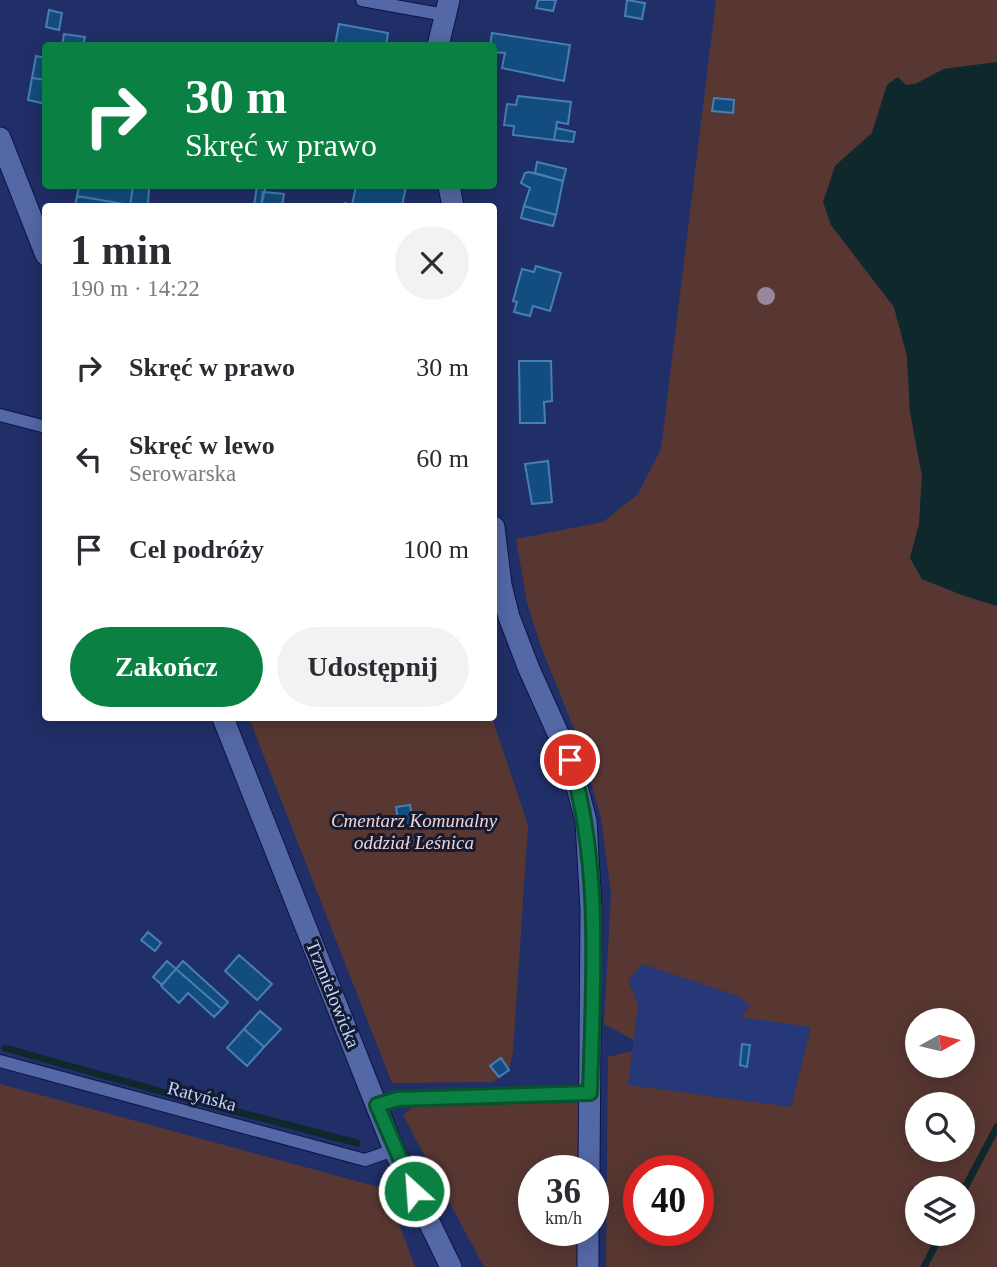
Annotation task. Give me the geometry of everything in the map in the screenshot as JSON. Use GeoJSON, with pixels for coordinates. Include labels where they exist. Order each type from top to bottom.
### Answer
{"type":"FeatureCollection","features":[{"type":"Feature","properties":{"kind":"street"},"geometry":{"type":"LineString","coordinates":[[439,42],[447,8]]}},
{"type":"Feature","properties":{"kind":"street"},"geometry":{"type":"LineString","coordinates":[[0,138],[42,246]]}},
{"type":"Feature","properties":{"kind":"street"},"geometry":{"type":"LineString","coordinates":[[497,552],[509,617],[544,705],[570,760],[586,821],[592,909],[589,1155]]}},
{"type":"Feature","properties":{"kind":"street","name":"Trzmielowicka"},"geometry":{"type":"LineString","coordinates":[[224,721],[394,1150],[451,1267]]}},
{"type":"Feature","properties":{"kind":"street"},"geometry":{"type":"LineString","coordinates":[[588,1246],[588,1267]]}},
{"type":"Feature","properties":{"kind":"lane"},"geometry":{"type":"LineString","coordinates":[[362,0],[447,8]]}},
{"type":"Feature","properties":{"kind":"lane"},"geometry":{"type":"LineString","coordinates":[[0,415],[42,426]]}},
{"type":"Feature","properties":{"kind":"lane","name":"Ratyńska"},"geometry":{"type":"LineString","coordinates":[[0,1061],[365,1160],[394,1150]]}},
{"type":"Feature","properties":{"kind":"lane"},"geometry":{"type":"LineString","coordinates":[[377,1105],[398,1099],[438,1096],[590,1093]]}},
{"type":"Feature","properties":{"kind":"shaded area"},"geometry":{"type":"Polygon","coordinates":[[[997,62],[997,606],[922,579],[910,558],[919,524],[922,476],[910,412],[907,356],[894,307],[831,225],[823,202],[835,166],[872,133],[887,85],[898,77],[906,85],[915,84],[944,69],[997,62]]]}},
{"type":"Feature","properties":{"kind":"shaded area"},"geometry":{"type":"Polygon","coordinates":[[[642,964],[738,996],[751,1005],[742,1017],[811,1026],[791,1107],[628,1085],[638,1003],[628,981],[642,964]]]}},
{"type":"Feature","properties":{"kind":"green space"},"geometry":{"type":"Polygon","coordinates":[[[716,0],[997,0],[997,62],[944,69],[915,84],[906,85],[897,77],[887,85],[872,133],[835,166],[831,225],[894,307],[907,356],[910,412],[922,476],[919,524],[910,558],[922,579],[997,606],[997,1267],[606,1267],[606,1246],[609,1246],[608,1057],[632,1051],[628,1085],[791,1107],[811,1027],[741,1017],[750,1005],[738,996],[642,964],[628,981],[638,1003],[634,1040],[604,1024],[611,893],[601,818],[579,741],[540,644],[527,602],[516,539],[603,522],[638,494],[661,449],[716,0]]]}},
{"type":"Feature","properties":{"kind":"green space","name":"Cmentarz Komunalny oddział Leśnica"},"geometry":{"type":"Polygon","coordinates":[[[250,721],[493,721],[528,825],[513,1052],[509,1070],[493,1082],[392,1083],[250,721]]]}},
{"type":"Feature","properties":{"kind":"green space"},"geometry":{"type":"Polygon","coordinates":[[[0,1084],[382,1188],[415,1267],[0,1267],[0,1084]]]}},
{"type":"Feature","properties":{"kind":"green space"},"geometry":{"type":"Polygon","coordinates":[[[581,1103],[580,1155],[518,1155],[518,1246],[579,1246],[578,1267],[484,1267],[403,1115],[416,1104],[581,1103]]]}},
{"type":"Feature","properties":{"kind":"building"},"geometry":{"type":"Polygon","coordinates":[[[538,0],[556,0],[553,11],[536,8],[538,0]]]}},
{"type":"Feature","properties":{"kind":"building"},"geometry":{"type":"Polygon","coordinates":[[[627,0],[645,3],[642,19],[625,16],[627,0]]]}},
{"type":"Feature","properties":{"kind":"building"},"geometry":{"type":"Polygon","coordinates":[[[49,10],[62,13],[59,30],[46,27],[49,10]]]}},
{"type":"Feature","properties":{"kind":"building"},"geometry":{"type":"Polygon","coordinates":[[[339,24],[388,33],[387,42],[336,42],[339,24]]]}},
{"type":"Feature","properties":{"kind":"building"},"geometry":{"type":"Polygon","coordinates":[[[492,33],[570,45],[564,81],[502,68],[505,53],[497,52],[497,42],[491,42],[492,33]]]}},
{"type":"Feature","properties":{"kind":"building"},"geometry":{"type":"Polygon","coordinates":[[[64,34],[85,37],[84,42],[63,42],[64,34]]]}},
{"type":"Feature","properties":{"kind":"building"},"geometry":{"type":"Polygon","coordinates":[[[36,56],[42,57],[42,79],[32,78],[36,56]]]}},
{"type":"Feature","properties":{"kind":"building"},"geometry":{"type":"Polygon","coordinates":[[[32,78],[42,79],[42,103],[28,100],[32,78]]]}},
{"type":"Feature","properties":{"kind":"building"},"geometry":{"type":"Polygon","coordinates":[[[518,96],[571,102],[568,124],[557,122],[554,140],[513,135],[514,126],[504,125],[507,104],[516,105],[518,96]]]}},
{"type":"Feature","properties":{"kind":"building"},"geometry":{"type":"Polygon","coordinates":[[[714,98],[734,100],[733,113],[712,111],[714,98]]]}},
{"type":"Feature","properties":{"kind":"building"},"geometry":{"type":"Polygon","coordinates":[[[556,128],[575,132],[573,142],[554,140],[556,128]]]}},
{"type":"Feature","properties":{"kind":"building"},"geometry":{"type":"Polygon","coordinates":[[[537,162],[566,169],[563,181],[535,173],[537,162]]]}},
{"type":"Feature","properties":{"kind":"building"},"geometry":{"type":"Polygon","coordinates":[[[525,173],[563,181],[556,215],[524,206],[530,188],[521,183],[525,173]]]}},
{"type":"Feature","properties":{"kind":"building"},"geometry":{"type":"Polygon","coordinates":[[[78,189],[133,189],[130,203],[77,196],[78,189]]]}},
{"type":"Feature","properties":{"kind":"building"},"geometry":{"type":"Polygon","coordinates":[[[133,189],[149,189],[148,203],[130,203],[133,189]]]}},
{"type":"Feature","properties":{"kind":"building"},"geometry":{"type":"Polygon","coordinates":[[[257,189],[265,189],[262,203],[254,203],[257,189]]]}},
{"type":"Feature","properties":{"kind":"building"},"geometry":{"type":"Polygon","coordinates":[[[355,189],[406,189],[403,203],[352,203],[355,189]]]}},
{"type":"Feature","properties":{"kind":"building"},"geometry":{"type":"Polygon","coordinates":[[[263,192],[284,194],[282,203],[261,203],[263,192]]]}},
{"type":"Feature","properties":{"kind":"building"},"geometry":{"type":"Polygon","coordinates":[[[77,196],[118,203],[76,203],[77,196]]]}},
{"type":"Feature","properties":{"kind":"building"},"geometry":{"type":"Polygon","coordinates":[[[524,206],[556,215],[553,226],[521,218],[524,206]]]}},
{"type":"Feature","properties":{"kind":"building"},"geometry":{"type":"Polygon","coordinates":[[[536,266],[561,273],[550,311],[533,306],[530,316],[514,312],[517,302],[513,301],[522,269],[534,272],[536,266]]]}},
{"type":"Feature","properties":{"kind":"building"},"geometry":{"type":"Polygon","coordinates":[[[519,361],[551,361],[552,401],[544,402],[545,423],[520,423],[519,361]]]}},
{"type":"Feature","properties":{"kind":"building"},"geometry":{"type":"Polygon","coordinates":[[[548,461],[552,502],[532,504],[525,464],[548,461]]]}},
{"type":"Feature","properties":{"kind":"building"},"geometry":{"type":"Polygon","coordinates":[[[410,805],[413,824],[399,826],[396,807],[410,805]]]}},
{"type":"Feature","properties":{"kind":"building"},"geometry":{"type":"Polygon","coordinates":[[[148,932],[161,943],[155,951],[141,940],[148,932]]]}},
{"type":"Feature","properties":{"kind":"building"},"geometry":{"type":"Polygon","coordinates":[[[239,955],[272,984],[257,1000],[225,971],[239,955]]]}},
{"type":"Feature","properties":{"kind":"building"},"geometry":{"type":"Polygon","coordinates":[[[167,961],[176,969],[162,985],[153,977],[167,961]]]}},
{"type":"Feature","properties":{"kind":"building"},"geometry":{"type":"Polygon","coordinates":[[[183,961],[228,1002],[222,1009],[176,969],[183,961]]]}},
{"type":"Feature","properties":{"kind":"building"},"geometry":{"type":"Polygon","coordinates":[[[176,969],[222,1009],[214,1017],[188,993],[179,1003],[161,986],[176,969]]]}},
{"type":"Feature","properties":{"kind":"building"},"geometry":{"type":"Polygon","coordinates":[[[260,1011],[281,1029],[264,1047],[244,1029],[260,1011]]]}},
{"type":"Feature","properties":{"kind":"building"},"geometry":{"type":"Polygon","coordinates":[[[244,1029],[264,1047],[247,1066],[227,1048],[244,1029]]]}},
{"type":"Feature","properties":{"kind":"building"},"geometry":{"type":"Polygon","coordinates":[[[742,1044],[750,1045],[747,1067],[740,1065],[742,1044]]]}},
{"type":"Feature","properties":{"kind":"building"},"geometry":{"type":"Polygon","coordinates":[[[501,1058],[509,1070],[499,1077],[490,1066],[501,1058]]]}},
{"type":"Feature","properties":{"kind":"waterway"},"geometry":{"type":"LineString","coordinates":[[5,1048],[181,1097]]}},
{"type":"Feature","properties":{"kind":"waterway"},"geometry":{"type":"LineString","coordinates":[[204,1103],[357,1143]]}},
{"type":"Feature","properties":{"kind":"waterway"},"geometry":{"type":"LineString","coordinates":[[971,1176],[997,1127]]}},
{"type":"Feature","properties":{"kind":"waterway"},"geometry":{"type":"LineString","coordinates":[[924,1267],[935,1246]]}},
{"type":"Feature","properties":{"kind":"route"},"geometry":{"type":"LineString","coordinates":[[414,1191],[394,1150],[377,1105],[398,1099],[451,1096],[590,1093],[592,909],[589,857],[586,821],[570,760]]}}]}
